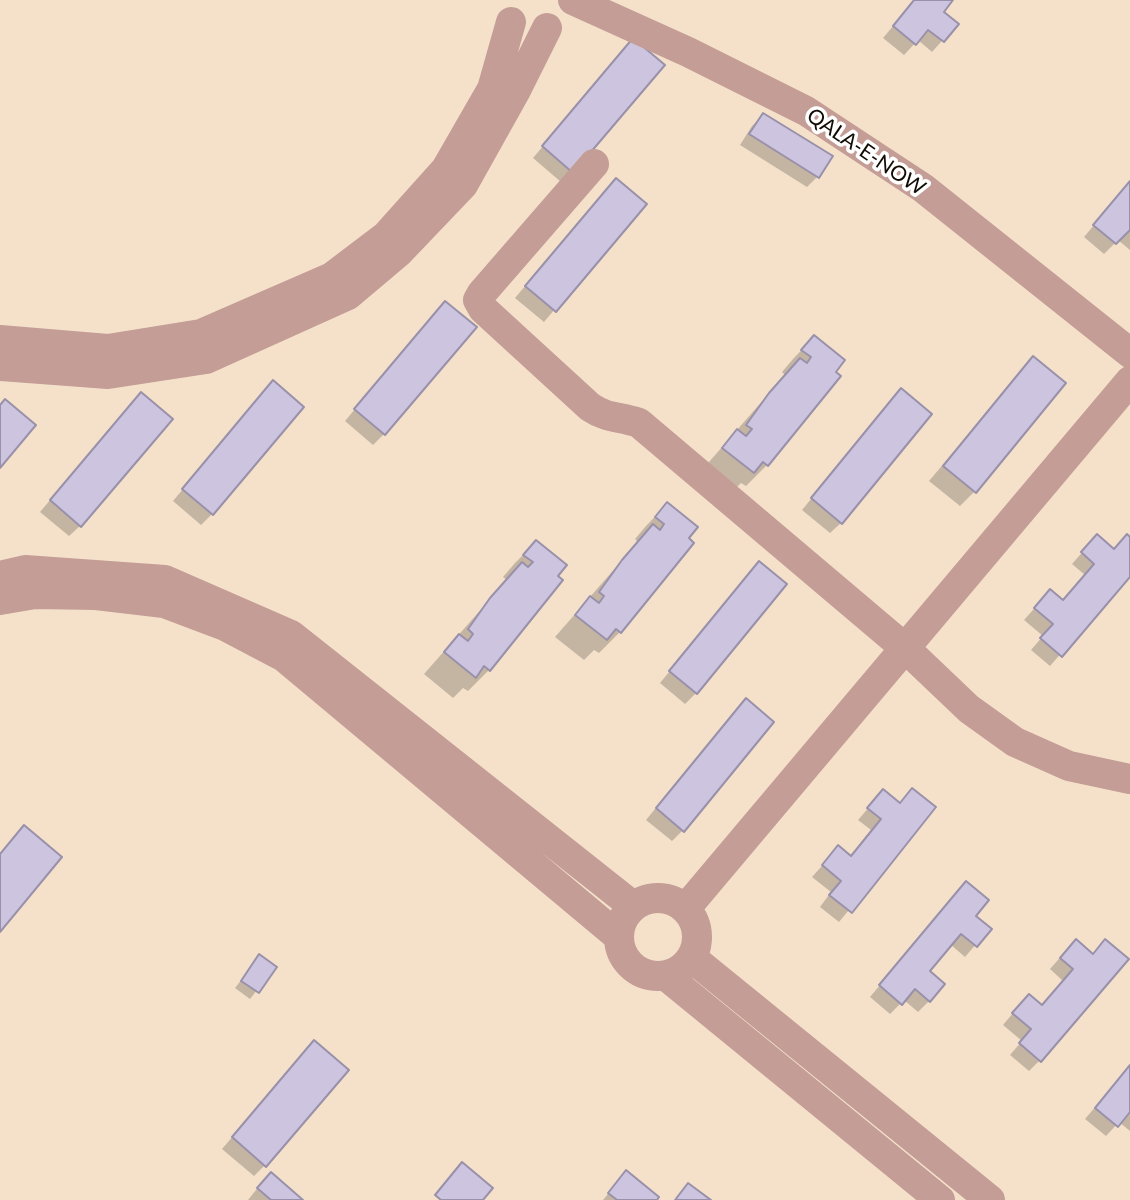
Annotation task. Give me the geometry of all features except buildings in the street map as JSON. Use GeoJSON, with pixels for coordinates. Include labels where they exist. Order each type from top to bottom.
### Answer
{"type":"FeatureCollection","features":[{"type":"Feature","properties":{"kind":"street"},"geometry":{"type":"LineString","coordinates":[[504,11],[522,28],[547,28],[568,12],[573,0]]}},
{"type":"Feature","properties":{"kind":"street","name":"QALA-E-NOW"},"geometry":{"type":"LineString","coordinates":[[573,0],[688,51],[806,111],[923,188],[1130,353]]}},
{"type":"Feature","properties":{"kind":"street"},"geometry":{"type":"LineString","coordinates":[[0,340],[108,349],[201,334],[332,276],[386,236],[446,169],[492,89],[504,11]]}},
{"type":"Feature","properties":{"kind":"street"},"geometry":{"type":"LineString","coordinates":[[0,366],[108,374],[206,359],[348,295],[399,252],[463,185],[547,28]]}},
{"type":"Feature","properties":{"kind":"street"},"geometry":{"type":"LineString","coordinates":[[594,164],[482,293],[478,300],[483,309],[590,407],[604,416],[639,423],[906,649],[969,709],[1015,742],[1069,765],[1130,779]]}},
{"type":"Feature","properties":{"kind":"street"},"geometry":{"type":"LineString","coordinates":[[686,908],[1130,381]]}},
{"type":"Feature","properties":{"kind":"street"},"geometry":{"type":"LineString","coordinates":[[0,576],[25,570],[165,580],[291,635],[633,906]]}},
{"type":"Feature","properties":{"kind":"street"},"geometry":{"type":"LineString","coordinates":[[0,600],[35,594],[96,595],[164,603],[225,626],[284,657],[619,937]]}},
{"type":"Feature","properties":{"kind":"street"},"geometry":{"type":"LineString","coordinates":[[662,897],[686,908],[694,919],[698,932],[692,958],[685,966],[666,976],[646,974],[635,969],[621,950],[619,937],[625,915],[642,901],[662,897]]}},
{"type":"Feature","properties":{"kind":"street"},"geometry":{"type":"LineString","coordinates":[[692,958],[990,1200]]}},
{"type":"Feature","properties":{"kind":"street"},"geometry":{"type":"LineString","coordinates":[[666,976],[940,1200]]}}]}
